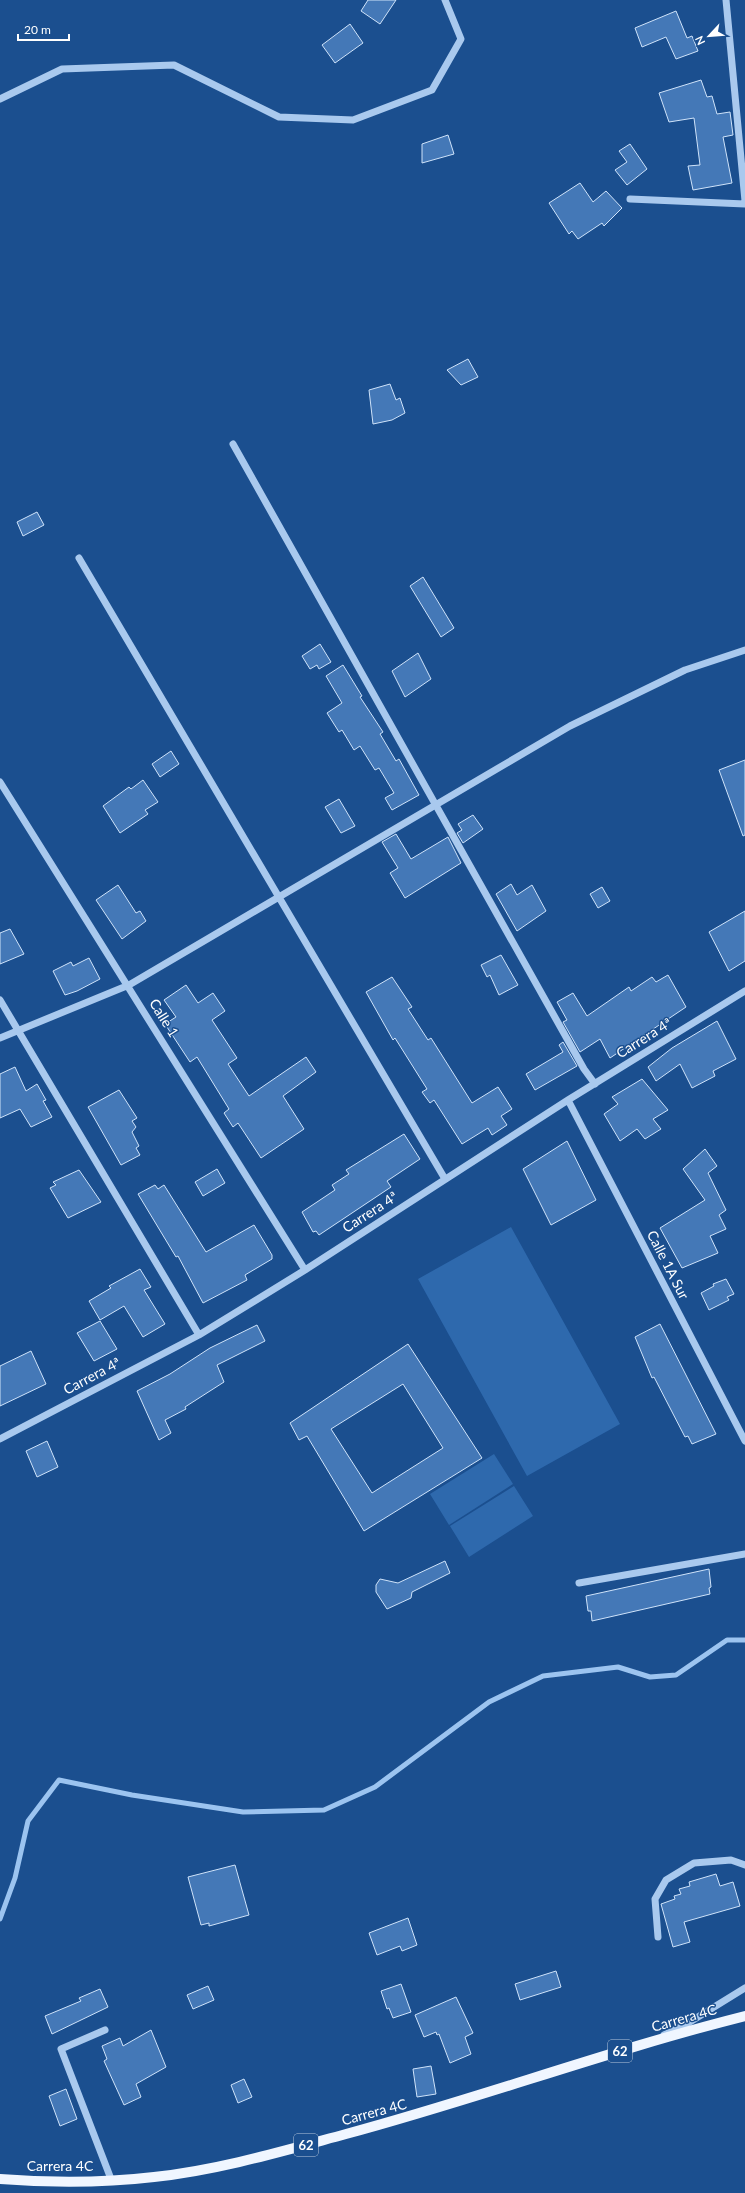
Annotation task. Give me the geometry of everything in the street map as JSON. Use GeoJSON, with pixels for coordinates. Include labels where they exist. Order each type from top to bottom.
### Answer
{"type":"FeatureCollection","features":[{"type":"Feature","properties":{"kind":"main road","name":"Carrera 4C"},"geometry":{"type":"LineString","coordinates":[[0,2179],[44,2182],[154,2177],[247,2161],[425,2113],[648,2042],[745,2016]]}},
{"type":"Feature","properties":{"kind":"street"},"geometry":{"type":"LineString","coordinates":[[0,99],[62,69],[174,64],[279,117],[353,120],[432,90],[461,39],[445,0]]}},
{"type":"Feature","properties":{"kind":"street"},"geometry":{"type":"LineString","coordinates":[[630,199],[745,203],[726,0]]}},
{"type":"Feature","properties":{"kind":"street"},"geometry":{"type":"LineString","coordinates":[[233,444],[434,806],[584,1070],[595,1084]]}},
{"type":"Feature","properties":{"kind":"street"},"geometry":{"type":"LineString","coordinates":[[79,558],[446,1179]]}},
{"type":"Feature","properties":{"kind":"street"},"geometry":{"type":"LineString","coordinates":[[0,1038],[128,985],[279,898],[570,726],[685,670],[745,650]]}},
{"type":"Feature","properties":{"kind":"street","name":"Calle 1"},"geometry":{"type":"LineString","coordinates":[[0,782],[305,1270]]}},
{"type":"Feature","properties":{"kind":"street","name":"Carrera 4ª"},"geometry":{"type":"LineString","coordinates":[[0,1439],[199,1335],[305,1270],[568,1100],[745,991]]}},
{"type":"Feature","properties":{"kind":"street"},"geometry":{"type":"LineString","coordinates":[[0,1000],[199,1335]]}},
{"type":"Feature","properties":{"kind":"street","name":"Calle 1A Sur"},"geometry":{"type":"LineString","coordinates":[[568,1100],[745,1441]]}},
{"type":"Feature","properties":{"kind":"street"},"geometry":{"type":"LineString","coordinates":[[579,1583],[745,1554]]}},
{"type":"Feature","properties":{"kind":"street"},"geometry":{"type":"LineString","coordinates":[[658,1938],[654,1899],[666,1880],[694,1863],[731,1860],[745,1864]]}},
{"type":"Feature","properties":{"kind":"street"},"geometry":{"type":"LineString","coordinates":[[648,2042],[685,2024],[745,1988]]}},
{"type":"Feature","properties":{"kind":"street"},"geometry":{"type":"LineString","coordinates":[[104,2030],[61,2048],[111,2180]]}},
{"type":"Feature","properties":{"kind":"shaded area"},"geometry":{"type":"Polygon","coordinates":[[[511,1227],[620,1424],[527,1476],[418,1279],[511,1227]]]}},
{"type":"Feature","properties":{"kind":"shaded area"},"geometry":{"type":"Polygon","coordinates":[[[494,1454],[513,1484],[449,1525],[430,1494],[494,1454]]]}},
{"type":"Feature","properties":{"kind":"shaded area"},"geometry":{"type":"Polygon","coordinates":[[[514,1486],[533,1516],[469,1557],[450,1526],[514,1486]]]}},
{"type":"Feature","properties":{"kind":"building"},"geometry":{"type":"Polygon","coordinates":[[[368,0],[396,0],[380,24],[361,11],[368,0]]]}},
{"type":"Feature","properties":{"kind":"building"},"geometry":{"type":"Polygon","coordinates":[[[676,11],[687,38],[692,36],[698,51],[676,59],[666,37],[642,47],[635,28],[676,11]]]}},
{"type":"Feature","properties":{"kind":"building"},"geometry":{"type":"Polygon","coordinates":[[[350,24],[363,43],[335,63],[322,45],[350,24]]]}},
{"type":"Feature","properties":{"kind":"building"},"geometry":{"type":"Polygon","coordinates":[[[701,80],[707,97],[712,96],[717,114],[730,112],[733,135],[723,137],[732,183],[693,190],[688,166],[700,165],[694,118],[669,122],[659,93],[701,80]]]}},
{"type":"Feature","properties":{"kind":"building"},"geometry":{"type":"Polygon","coordinates":[[[448,135],[454,154],[422,163],[422,144],[448,135]]]}},
{"type":"Feature","properties":{"kind":"building"},"geometry":{"type":"Polygon","coordinates":[[[630,144],[647,169],[627,185],[615,170],[627,162],[619,151],[630,144]]]}},
{"type":"Feature","properties":{"kind":"building"},"geometry":{"type":"Polygon","coordinates":[[[580,183],[593,202],[606,191],[622,208],[604,226],[602,223],[578,239],[572,231],[569,234],[549,203],[580,183]]]}},
{"type":"Feature","properties":{"kind":"building"},"geometry":{"type":"Polygon","coordinates":[[[468,359],[478,377],[461,385],[447,370],[468,359]]]}},
{"type":"Feature","properties":{"kind":"building"},"geometry":{"type":"Polygon","coordinates":[[[390,384],[396,400],[400,398],[405,413],[392,420],[373,424],[369,390],[390,384]]]}},
{"type":"Feature","properties":{"kind":"building"},"geometry":{"type":"Polygon","coordinates":[[[37,512],[44,525],[23,536],[17,522],[37,512]]]}},
{"type":"Feature","properties":{"kind":"building"},"geometry":{"type":"Polygon","coordinates":[[[423,577],[454,628],[441,637],[410,586],[423,577]]]}},
{"type":"Feature","properties":{"kind":"building"},"geometry":{"type":"Polygon","coordinates":[[[320,644],[331,662],[319,669],[317,665],[310,669],[302,656],[320,644]]]}},
{"type":"Feature","properties":{"kind":"building"},"geometry":{"type":"Polygon","coordinates":[[[418,653],[431,679],[405,697],[392,671],[418,653]]]}},
{"type":"Feature","properties":{"kind":"building"},"geometry":{"type":"Polygon","coordinates":[[[343,665],[362,696],[360,697],[383,732],[380,734],[396,761],[399,759],[419,795],[392,810],[385,798],[394,793],[379,768],[375,770],[360,746],[354,750],[342,730],[339,732],[327,713],[342,703],[326,676],[343,665]]]}},
{"type":"Feature","properties":{"kind":"building"},"geometry":{"type":"Polygon","coordinates":[[[171,751],[179,764],[160,777],[152,764],[171,751]]]}},
{"type":"Feature","properties":{"kind":"building"},"geometry":{"type":"Polygon","coordinates":[[[745,760],[745,835],[743,836],[719,770],[745,760]]]}},
{"type":"Feature","properties":{"kind":"building"},"geometry":{"type":"Polygon","coordinates":[[[143,780],[158,802],[145,810],[148,814],[120,833],[103,806],[129,787],[131,789],[143,780]]]}},
{"type":"Feature","properties":{"kind":"building"},"geometry":{"type":"Polygon","coordinates":[[[339,799],[355,826],[341,833],[325,807],[339,799]]]}},
{"type":"Feature","properties":{"kind":"building"},"geometry":{"type":"Polygon","coordinates":[[[473,815],[483,829],[463,843],[457,833],[462,830],[458,824],[473,815]]]}},
{"type":"Feature","properties":{"kind":"building"},"geometry":{"type":"Polygon","coordinates":[[[396,834],[411,859],[448,837],[461,863],[405,898],[390,873],[398,868],[382,842],[396,834]]]}},
{"type":"Feature","properties":{"kind":"building"},"geometry":{"type":"Polygon","coordinates":[[[511,884],[517,895],[532,885],[546,911],[517,931],[496,894],[511,884]]]}},
{"type":"Feature","properties":{"kind":"building"},"geometry":{"type":"Polygon","coordinates":[[[118,885],[136,913],[140,911],[146,921],[122,939],[96,900],[118,885]]]}},
{"type":"Feature","properties":{"kind":"building"},"geometry":{"type":"Polygon","coordinates":[[[602,887],[610,901],[598,908],[590,894],[602,887]]]}},
{"type":"Feature","properties":{"kind":"building"},"geometry":{"type":"Polygon","coordinates":[[[745,911],[745,961],[729,971],[709,932],[745,911]]]}},
{"type":"Feature","properties":{"kind":"building"},"geometry":{"type":"Polygon","coordinates":[[[10,929],[24,954],[0,964],[0,933],[10,929]]]}},
{"type":"Feature","properties":{"kind":"building"},"geometry":{"type":"Polygon","coordinates":[[[501,955],[518,985],[499,995],[490,975],[487,977],[481,965],[501,955]]]}},
{"type":"Feature","properties":{"kind":"building"},"geometry":{"type":"Polygon","coordinates":[[[89,958],[100,979],[77,991],[65,995],[53,971],[71,962],[73,966],[89,958]]]}},
{"type":"Feature","properties":{"kind":"building"},"geometry":{"type":"Polygon","coordinates":[[[668,975],[686,1007],[610,1058],[600,1039],[580,1052],[563,1022],[567,1020],[557,1002],[573,993],[587,1016],[629,987],[631,991],[652,977],[656,982],[668,975]]]}},
{"type":"Feature","properties":{"kind":"building"},"geometry":{"type":"Polygon","coordinates":[[[392,977],[412,1007],[408,1009],[428,1040],[431,1038],[472,1103],[498,1087],[512,1109],[501,1116],[507,1125],[492,1135],[488,1128],[462,1144],[434,1100],[430,1103],[422,1092],[427,1089],[395,1038],[393,1040],[366,992],[392,977]]]}},
{"type":"Feature","properties":{"kind":"building"},"geometry":{"type":"Polygon","coordinates":[[[186,985],[198,1003],[213,993],[225,1011],[212,1020],[237,1058],[228,1064],[249,1096],[306,1057],[316,1072],[283,1096],[304,1129],[261,1158],[238,1123],[233,1127],[224,1113],[229,1109],[197,1057],[190,1062],[165,1024],[176,1017],[164,1000],[186,985]]]}},
{"type":"Feature","properties":{"kind":"building"},"geometry":{"type":"Polygon","coordinates":[[[717,1021],[736,1059],[713,1071],[715,1076],[692,1088],[680,1064],[656,1081],[648,1067],[672,1048],[717,1021]]]}},
{"type":"Feature","properties":{"kind":"building"},"geometry":{"type":"Polygon","coordinates":[[[563,1042],[577,1066],[535,1090],[526,1074],[563,1052],[559,1045],[563,1042]]]}},
{"type":"Feature","properties":{"kind":"building"},"geometry":{"type":"Polygon","coordinates":[[[15,1067],[26,1091],[37,1084],[46,1100],[43,1101],[52,1117],[31,1127],[20,1109],[0,1118],[0,1074],[15,1067]]]}},
{"type":"Feature","properties":{"kind":"building"},"geometry":{"type":"Polygon","coordinates":[[[642,1079],[668,1110],[653,1119],[661,1129],[645,1139],[637,1129],[620,1141],[604,1114],[618,1104],[612,1097],[642,1079]]]}},
{"type":"Feature","properties":{"kind":"building"},"geometry":{"type":"Polygon","coordinates":[[[119,1090],[137,1118],[132,1121],[136,1127],[132,1132],[139,1146],[136,1148],[140,1155],[121,1165],[88,1107],[119,1090]]]}},
{"type":"Feature","properties":{"kind":"building"},"geometry":{"type":"Polygon","coordinates":[[[404,1134],[420,1159],[387,1181],[391,1187],[319,1235],[316,1231],[313,1232],[302,1212],[335,1190],[332,1185],[349,1174],[346,1170],[404,1134]]]}},
{"type":"Feature","properties":{"kind":"building"},"geometry":{"type":"Polygon","coordinates":[[[567,1141],[596,1200],[551,1225],[523,1169],[567,1141]]]}},
{"type":"Feature","properties":{"kind":"building"},"geometry":{"type":"Polygon","coordinates":[[[705,1149],[717,1166],[708,1173],[726,1210],[719,1215],[726,1229],[710,1236],[718,1253],[682,1268],[660,1228],[705,1200],[683,1169],[705,1149]]]}},
{"type":"Feature","properties":{"kind":"building"},"geometry":{"type":"Polygon","coordinates":[[[217,1169],[225,1183],[203,1196],[195,1182],[217,1169]]]}},
{"type":"Feature","properties":{"kind":"building"},"geometry":{"type":"Polygon","coordinates":[[[79,1170],[101,1202],[68,1218],[50,1188],[56,1185],[53,1182],[79,1170]]]}},
{"type":"Feature","properties":{"kind":"building"},"geometry":{"type":"Polygon","coordinates":[[[155,1185],[158,1189],[164,1185],[206,1252],[254,1225],[272,1255],[272,1259],[245,1275],[247,1280],[203,1303],[178,1256],[176,1257],[138,1194],[155,1185]]]}},
{"type":"Feature","properties":{"kind":"building"},"geometry":{"type":"Polygon","coordinates":[[[140,1269],[151,1287],[144,1290],[165,1324],[143,1337],[124,1306],[100,1320],[89,1301],[111,1288],[109,1286],[140,1269]]]}},
{"type":"Feature","properties":{"kind":"building"},"geometry":{"type":"Polygon","coordinates":[[[726,1279],[734,1294],[727,1297],[729,1300],[709,1310],[701,1293],[714,1286],[713,1284],[726,1279]]]}},
{"type":"Feature","properties":{"kind":"building"},"geometry":{"type":"Polygon","coordinates":[[[100,1321],[117,1349],[94,1361],[77,1333],[100,1321]]]}},
{"type":"Feature","properties":{"kind":"building"},"geometry":{"type":"Polygon","coordinates":[[[660,1324],[716,1434],[692,1444],[688,1436],[685,1437],[654,1377],[652,1378],[635,1337],[660,1324]]]}},
{"type":"Feature","properties":{"kind":"building"},"geometry":{"type":"Polygon","coordinates":[[[257,1325],[265,1341],[217,1365],[224,1382],[185,1407],[186,1409],[165,1420],[171,1433],[159,1440],[137,1391],[170,1374],[210,1348],[257,1325]]]}},
{"type":"Feature","properties":{"kind":"building"},"geometry":{"type":"Polygon","coordinates":[[[408,1344],[482,1458],[364,1531],[307,1436],[299,1440],[290,1423],[408,1344]],[[403,1384],[331,1429],[372,1493],[443,1448],[403,1384]]]}},
{"type":"Feature","properties":{"kind":"building"},"geometry":{"type":"Polygon","coordinates":[[[31,1351],[46,1384],[0,1406],[0,1366],[31,1351]]]}},
{"type":"Feature","properties":{"kind":"building"},"geometry":{"type":"Polygon","coordinates":[[[47,1441],[58,1467],[37,1477],[26,1451],[47,1441]]]}},
{"type":"Feature","properties":{"kind":"building"},"geometry":{"type":"Polygon","coordinates":[[[445,1561],[450,1573],[412,1592],[411,1598],[387,1609],[376,1592],[376,1585],[380,1579],[398,1583],[445,1561]]]}},
{"type":"Feature","properties":{"kind":"building"},"geometry":{"type":"Polygon","coordinates":[[[709,1569],[711,1587],[709,1588],[710,1594],[592,1621],[591,1611],[588,1611],[586,1596],[709,1569]]]}},
{"type":"Feature","properties":{"kind":"building"},"geometry":{"type":"Polygon","coordinates":[[[235,1865],[249,1915],[209,1926],[209,1923],[201,1925],[188,1877],[235,1865]]]}},
{"type":"Feature","properties":{"kind":"building"},"geometry":{"type":"Polygon","coordinates":[[[716,1874],[720,1886],[733,1882],[740,1906],[684,1922],[690,1942],[673,1947],[661,1904],[675,1899],[674,1896],[681,1894],[679,1889],[690,1886],[689,1882],[716,1874]]]}},
{"type":"Feature","properties":{"kind":"building"},"geometry":{"type":"Polygon","coordinates":[[[408,1918],[417,1945],[402,1951],[400,1946],[377,1955],[369,1933],[408,1918]]]}},
{"type":"Feature","properties":{"kind":"building"},"geometry":{"type":"Polygon","coordinates":[[[556,1971],[561,1987],[520,2000],[515,1984],[556,1971]]]}},
{"type":"Feature","properties":{"kind":"building"},"geometry":{"type":"Polygon","coordinates":[[[401,1984],[411,2012],[393,2018],[389,2008],[387,2009],[381,1991],[401,1984]]]}},
{"type":"Feature","properties":{"kind":"building"},"geometry":{"type":"Polygon","coordinates":[[[208,1986],[214,2000],[193,2009],[187,1995],[208,1986]]]}},
{"type":"Feature","properties":{"kind":"building"},"geometry":{"type":"Polygon","coordinates":[[[100,1989],[108,2007],[52,2034],[45,2016],[81,2001],[79,1998],[100,1989]]]}},
{"type":"Feature","properties":{"kind":"building"},"geometry":{"type":"Polygon","coordinates":[[[456,1997],[473,2033],[465,2037],[471,2054],[450,2063],[439,2034],[437,2035],[436,2032],[424,2037],[415,2015],[456,1997]]]}},
{"type":"Feature","properties":{"kind":"building"},"geometry":{"type":"Polygon","coordinates":[[[151,2030],[166,2067],[136,2084],[141,2097],[124,2105],[104,2061],[107,2059],[102,2046],[120,2038],[123,2046],[151,2030]]]}},
{"type":"Feature","properties":{"kind":"building"},"geometry":{"type":"Polygon","coordinates":[[[431,2066],[436,2094],[417,2097],[413,2069],[431,2066]]]}},
{"type":"Feature","properties":{"kind":"building"},"geometry":{"type":"Polygon","coordinates":[[[244,2079],[252,2097],[238,2103],[231,2085],[244,2079]]]}},
{"type":"Feature","properties":{"kind":"building"},"geometry":{"type":"Polygon","coordinates":[[[66,2089],[77,2119],[60,2126],[49,2096],[66,2089]]]}},
{"type":"Feature","properties":{"kind":"waterway"},"geometry":{"type":"LineString","coordinates":[[0,1919],[15,1878],[28,1821],[59,1780],[132,1795],[243,1812],[324,1810],[375,1787],[489,1702],[543,1676],[618,1667],[650,1677],[676,1675],[727,1640],[745,1640]]}}]}
